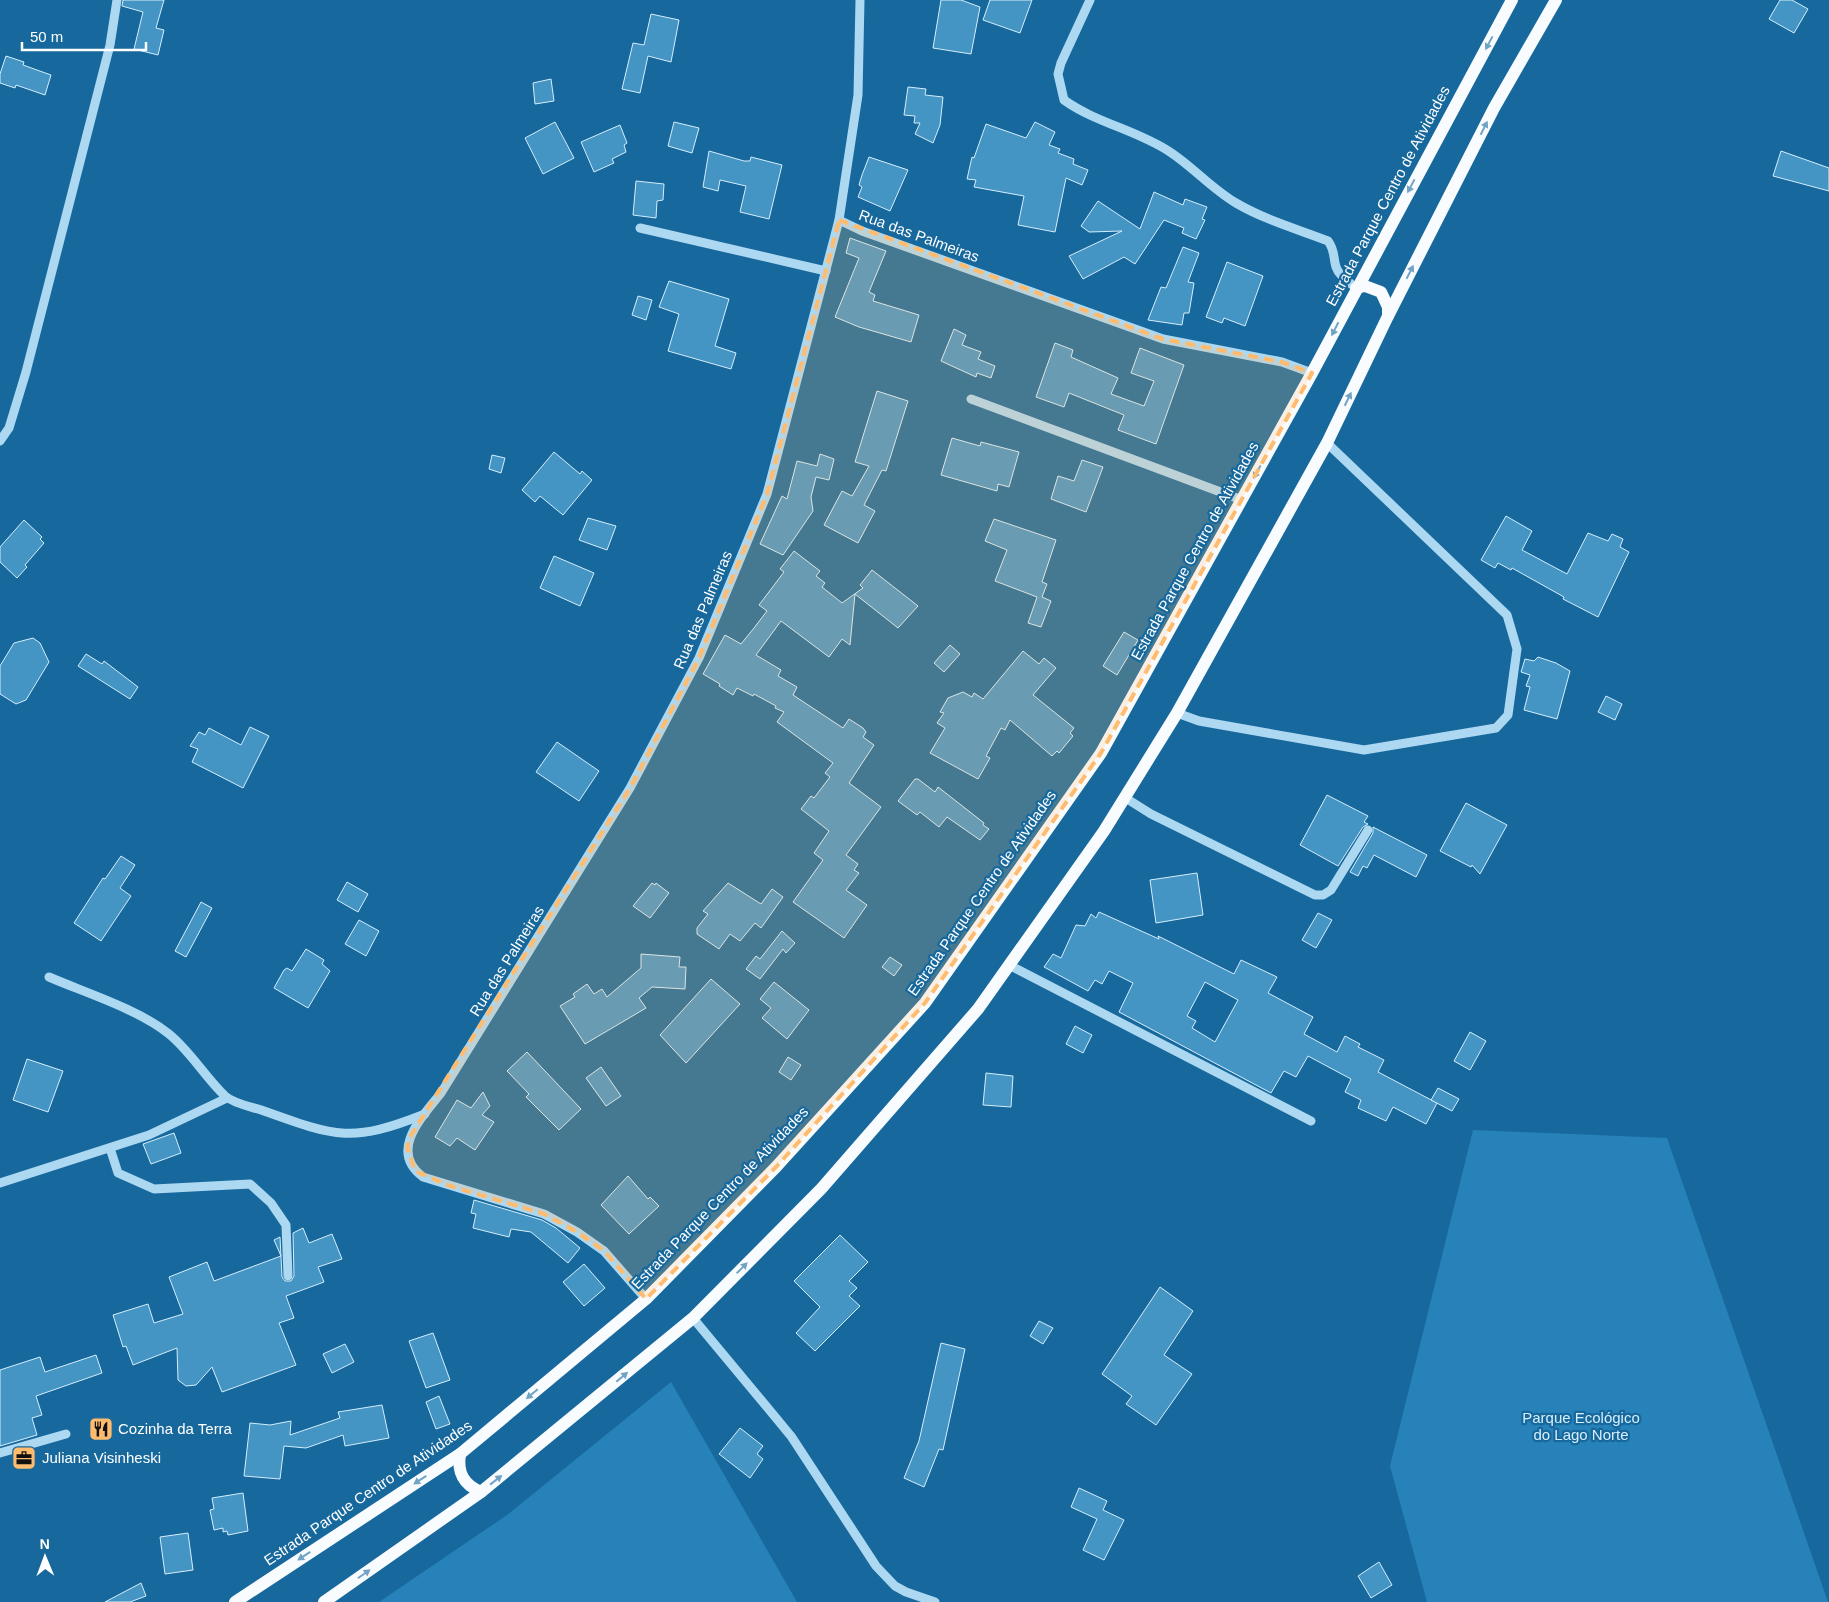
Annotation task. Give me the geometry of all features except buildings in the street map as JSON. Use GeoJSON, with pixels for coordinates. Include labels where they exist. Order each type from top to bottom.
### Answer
{"type":"FeatureCollection","features":[{"type":"Feature","properties":{"kind":"main road","name":"Estrada Parque Centro de Atividades"},"geometry":{"type":"LineString","coordinates":[[235,1602],[460,1454],[646,1298],[776,1167],[925,1003],[1101,753],[1312,373],[1512,0]]}},
{"type":"Feature","properties":{"kind":"main road"},"geometry":{"type":"LineString","coordinates":[[324,1602],[481,1492],[693,1318],[821,1189],[978,1009],[1124,797],[1177,713],[1327,443],[1388,316],[1494,108],[1556,0]]}},
{"type":"Feature","properties":{"kind":"main road"},"geometry":{"type":"LineString","coordinates":[[1356,288],[1365,286],[1381,292],[1386,298],[1388,316]]}},
{"type":"Feature","properties":{"kind":"main road"},"geometry":{"type":"LineString","coordinates":[[460,1454],[460,1473],[472,1488],[481,1492]]}},
{"type":"Feature","properties":{"kind":"street"},"geometry":{"type":"LineString","coordinates":[[0,441],[9,428],[26,372],[110,45],[117,0]]}},
{"type":"Feature","properties":{"kind":"street"},"geometry":{"type":"LineString","coordinates":[[839,220],[858,95],[860,0]]}},
{"type":"Feature","properties":{"kind":"street"},"geometry":{"type":"LineString","coordinates":[[1090,0],[1061,63],[1058,74],[1064,100],[1098,120],[1169,151],[1216,190],[1246,209],[1328,241],[1333,248],[1339,274],[1356,288]]}},
{"type":"Feature","properties":{"kind":"street","name":"Rua das Palmeiras"},"geometry":{"type":"LineString","coordinates":[[646,1298],[604,1251],[577,1232],[544,1214],[423,1177],[408,1160],[407,1147],[411,1135],[441,1093],[630,788],[699,658],[767,494],[839,220],[862,231],[1163,340],[1282,362],[1312,373]]}},
{"type":"Feature","properties":{"kind":"street"},"geometry":{"type":"LineString","coordinates":[[640,228],[826,271]]}},
{"type":"Feature","properties":{"kind":"street"},"geometry":{"type":"LineString","coordinates":[[971,399],[1242,500]]}},
{"type":"Feature","properties":{"kind":"street"},"geometry":{"type":"LineString","coordinates":[[1177,713],[1199,721],[1364,750],[1496,728],[1508,715],[1517,648],[1506,615],[1327,443]]}},
{"type":"Feature","properties":{"kind":"street"},"geometry":{"type":"LineString","coordinates":[[1124,797],[1151,814],[1316,895],[1323,895],[1331,890],[1368,830]]}},
{"type":"Feature","properties":{"kind":"street"},"geometry":{"type":"LineString","coordinates":[[1010,965],[1311,1121]]}},
{"type":"Feature","properties":{"kind":"street"},"geometry":{"type":"LineString","coordinates":[[49,977],[132,1013],[168,1034],[195,1060],[227,1098],[308,1127],[342,1135],[364,1134],[389,1128],[425,1114]]}},
{"type":"Feature","properties":{"kind":"street"},"geometry":{"type":"LineString","coordinates":[[0,1183],[149,1135],[227,1098]]}},
{"type":"Feature","properties":{"kind":"street"},"geometry":{"type":"LineString","coordinates":[[110,1148],[118,1173],[154,1189],[250,1184],[271,1203],[286,1225],[288,1276]]}},
{"type":"Feature","properties":{"kind":"street"},"geometry":{"type":"LineString","coordinates":[[693,1318],[790,1436],[876,1566],[895,1586],[935,1602]]}},
{"type":"Feature","properties":{"kind":"street"},"geometry":{"type":"LineString","coordinates":[[0,1453],[66,1434]]}},
{"type":"Feature","properties":{"kind":"highlighted area"},"geometry":{"type":"Polygon","coordinates":[[[839,220],[1163,339],[1282,362],[1312,373],[1101,753],[925,1003],[776,1167],[646,1299],[604,1251],[577,1232],[544,1214],[447,1185],[415,1171],[407,1147],[411,1135],[630,788],[699,658],[767,494],[839,220]]]}},
{"type":"Feature","properties":{"kind":"green space","name":"Parque Ecológico do Lago Norte"},"geometry":{"type":"Polygon","coordinates":[[[1473,1130],[1667,1138],[1828,1602],[1427,1602],[1390,1466],[1473,1130]]]}},
{"type":"Feature","properties":{"kind":"green space"},"geometry":{"type":"Polygon","coordinates":[[[671,1382],[797,1602],[379,1602],[507,1515],[671,1382]]]}},
{"type":"Feature","properties":{"kind":"place","name":"Cozinha da Terra"},"geometry":{"type":"Point","coordinates":[101,1429]}},
{"type":"Feature","properties":{"kind":"place","name":"Juliana Visinheski"},"geometry":{"type":"Point","coordinates":[24,1458]}}]}
